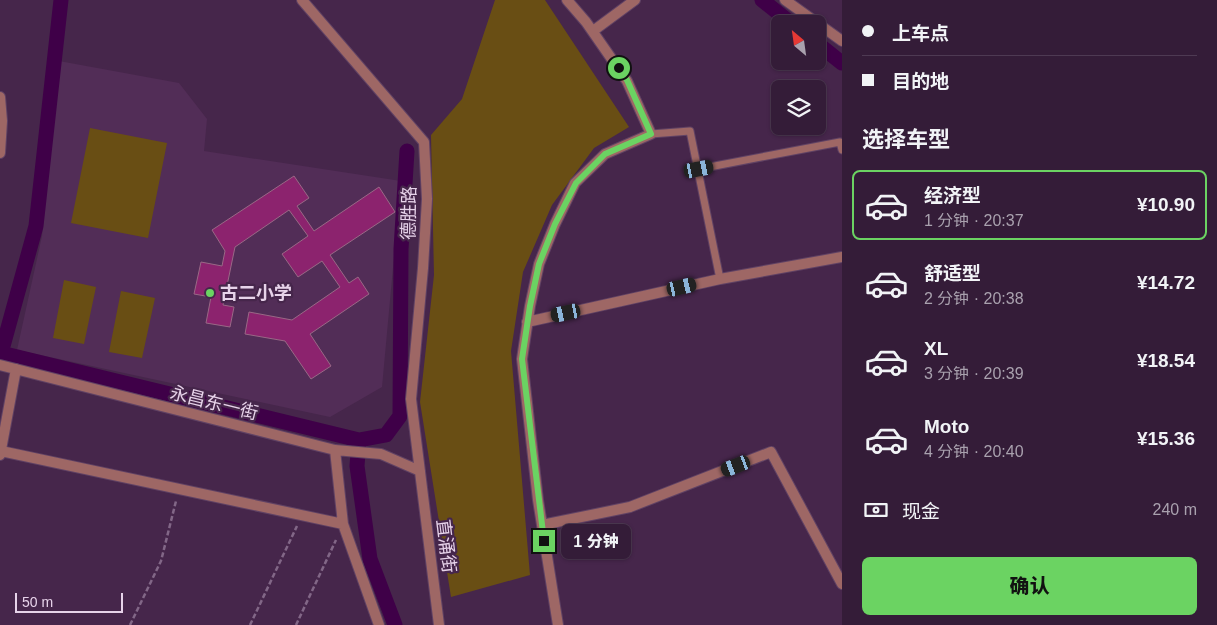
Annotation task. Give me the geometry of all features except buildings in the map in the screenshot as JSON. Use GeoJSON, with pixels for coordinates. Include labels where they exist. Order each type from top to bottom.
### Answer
{"type":"FeatureCollection","features":[{"type":"Feature","properties":{"kind":"street","name":"德胜路"},"geometry":{"type":"LineString","coordinates":[[302,0],[424,142],[426,198],[423,268],[411,399],[420,471]]}},
{"type":"Feature","properties":{"kind":"street"},"geometry":{"type":"LineString","coordinates":[[558,625],[542,525],[522,359],[528,322],[539,264],[555,224],[576,183],[605,154],[651,134],[627,80],[593,31],[567,0]]}},
{"type":"Feature","properties":{"kind":"street"},"geometry":{"type":"LineString","coordinates":[[593,31],[635,0]]}},
{"type":"Feature","properties":{"kind":"street"},"geometry":{"type":"LineString","coordinates":[[785,0],[842,42]]}},
{"type":"Feature","properties":{"kind":"street"},"geometry":{"type":"LineString","coordinates":[[0,97],[2,122],[0,153]]}},
{"type":"Feature","properties":{"kind":"street"},"geometry":{"type":"LineString","coordinates":[[528,322],[720,279],[842,257]]}},
{"type":"Feature","properties":{"kind":"street","name":"永昌东一街"},"geometry":{"type":"LineString","coordinates":[[0,366],[335,450],[381,454],[420,471]]}},
{"type":"Feature","properties":{"kind":"street"},"geometry":{"type":"LineString","coordinates":[[16,370],[0,453],[343,524]]}},
{"type":"Feature","properties":{"kind":"street"},"geometry":{"type":"LineString","coordinates":[[335,450],[343,524],[379,625]]}},
{"type":"Feature","properties":{"kind":"street"},"geometry":{"type":"LineString","coordinates":[[542,525],[630,507],[771,452],[842,584]]}},
{"type":"Feature","properties":{"kind":"street","name":"直涌街"},"geometry":{"type":"LineString","coordinates":[[420,471],[440,625]]}},
{"type":"Feature","properties":{"kind":"lane"},"geometry":{"type":"LineString","coordinates":[[651,134],[690,131],[720,279]]}},
{"type":"Feature","properties":{"kind":"lane"},"geometry":{"type":"LineString","coordinates":[[699,169],[840,142],[842,150]]}},
{"type":"Feature","properties":{"kind":"path"},"geometry":{"type":"LineString","coordinates":[[130,625],[161,561],[179,489]]}},
{"type":"Feature","properties":{"kind":"path"},"geometry":{"type":"LineString","coordinates":[[250,625],[302,515]]}},
{"type":"Feature","properties":{"kind":"path"},"geometry":{"type":"LineString","coordinates":[[296,625],[343,524]]}},
{"type":"Feature","properties":{"kind":"shaded area"},"geometry":{"type":"Polygon","coordinates":[[[495,0],[545,0],[629,127],[594,148],[552,205],[523,272],[511,351],[530,575],[451,597],[420,402],[434,275],[431,135],[462,99],[495,0]]]}},
{"type":"Feature","properties":{"kind":"shaded area","name":"古二小学"},"geometry":{"type":"Polygon","coordinates":[[[59,61],[179,83],[207,119],[204,151],[401,181],[382,387],[330,417],[17,350],[42,236],[59,61]]]}},
{"type":"Feature","properties":{"kind":"shaded area"},"geometry":{"type":"Polygon","coordinates":[[[90,128],[167,143],[148,238],[71,223],[90,128]]]}},
{"type":"Feature","properties":{"kind":"shaded area"},"geometry":{"type":"Polygon","coordinates":[[[64,280],[96,287],[84,344],[53,338],[64,280]]]}},
{"type":"Feature","properties":{"kind":"shaded area"},"geometry":{"type":"Polygon","coordinates":[[[121,291],[155,298],[142,358],[109,352],[121,291]]]}},
{"type":"Feature","properties":{"kind":"waterway"},"geometry":{"type":"LineString","coordinates":[[0,357],[36,226],[61,0]]}},
{"type":"Feature","properties":{"kind":"waterway"},"geometry":{"type":"LineString","coordinates":[[762,0],[781,15]]}},
{"type":"Feature","properties":{"kind":"waterway"},"geometry":{"type":"LineString","coordinates":[[826,50],[842,63]]}},
{"type":"Feature","properties":{"kind":"waterway"},"geometry":{"type":"LineString","coordinates":[[1,353],[359,440],[386,435],[400,416],[401,249],[407,151]]}},
{"type":"Feature","properties":{"kind":"waterway"},"geometry":{"type":"LineString","coordinates":[[359,440],[357,466],[370,559],[395,625]]}},
{"type":"Feature","properties":{"kind":"place","name":"古二小学"},"geometry":{"type":"Point","coordinates":[210,293]}},
{"type":"Feature","properties":{"kind":"route"},"geometry":{"type":"LineString","coordinates":[[544,541],[522,359],[530,306],[539,264],[555,224],[576,183],[605,154],[651,134],[627,80],[619,68]]}}]}
